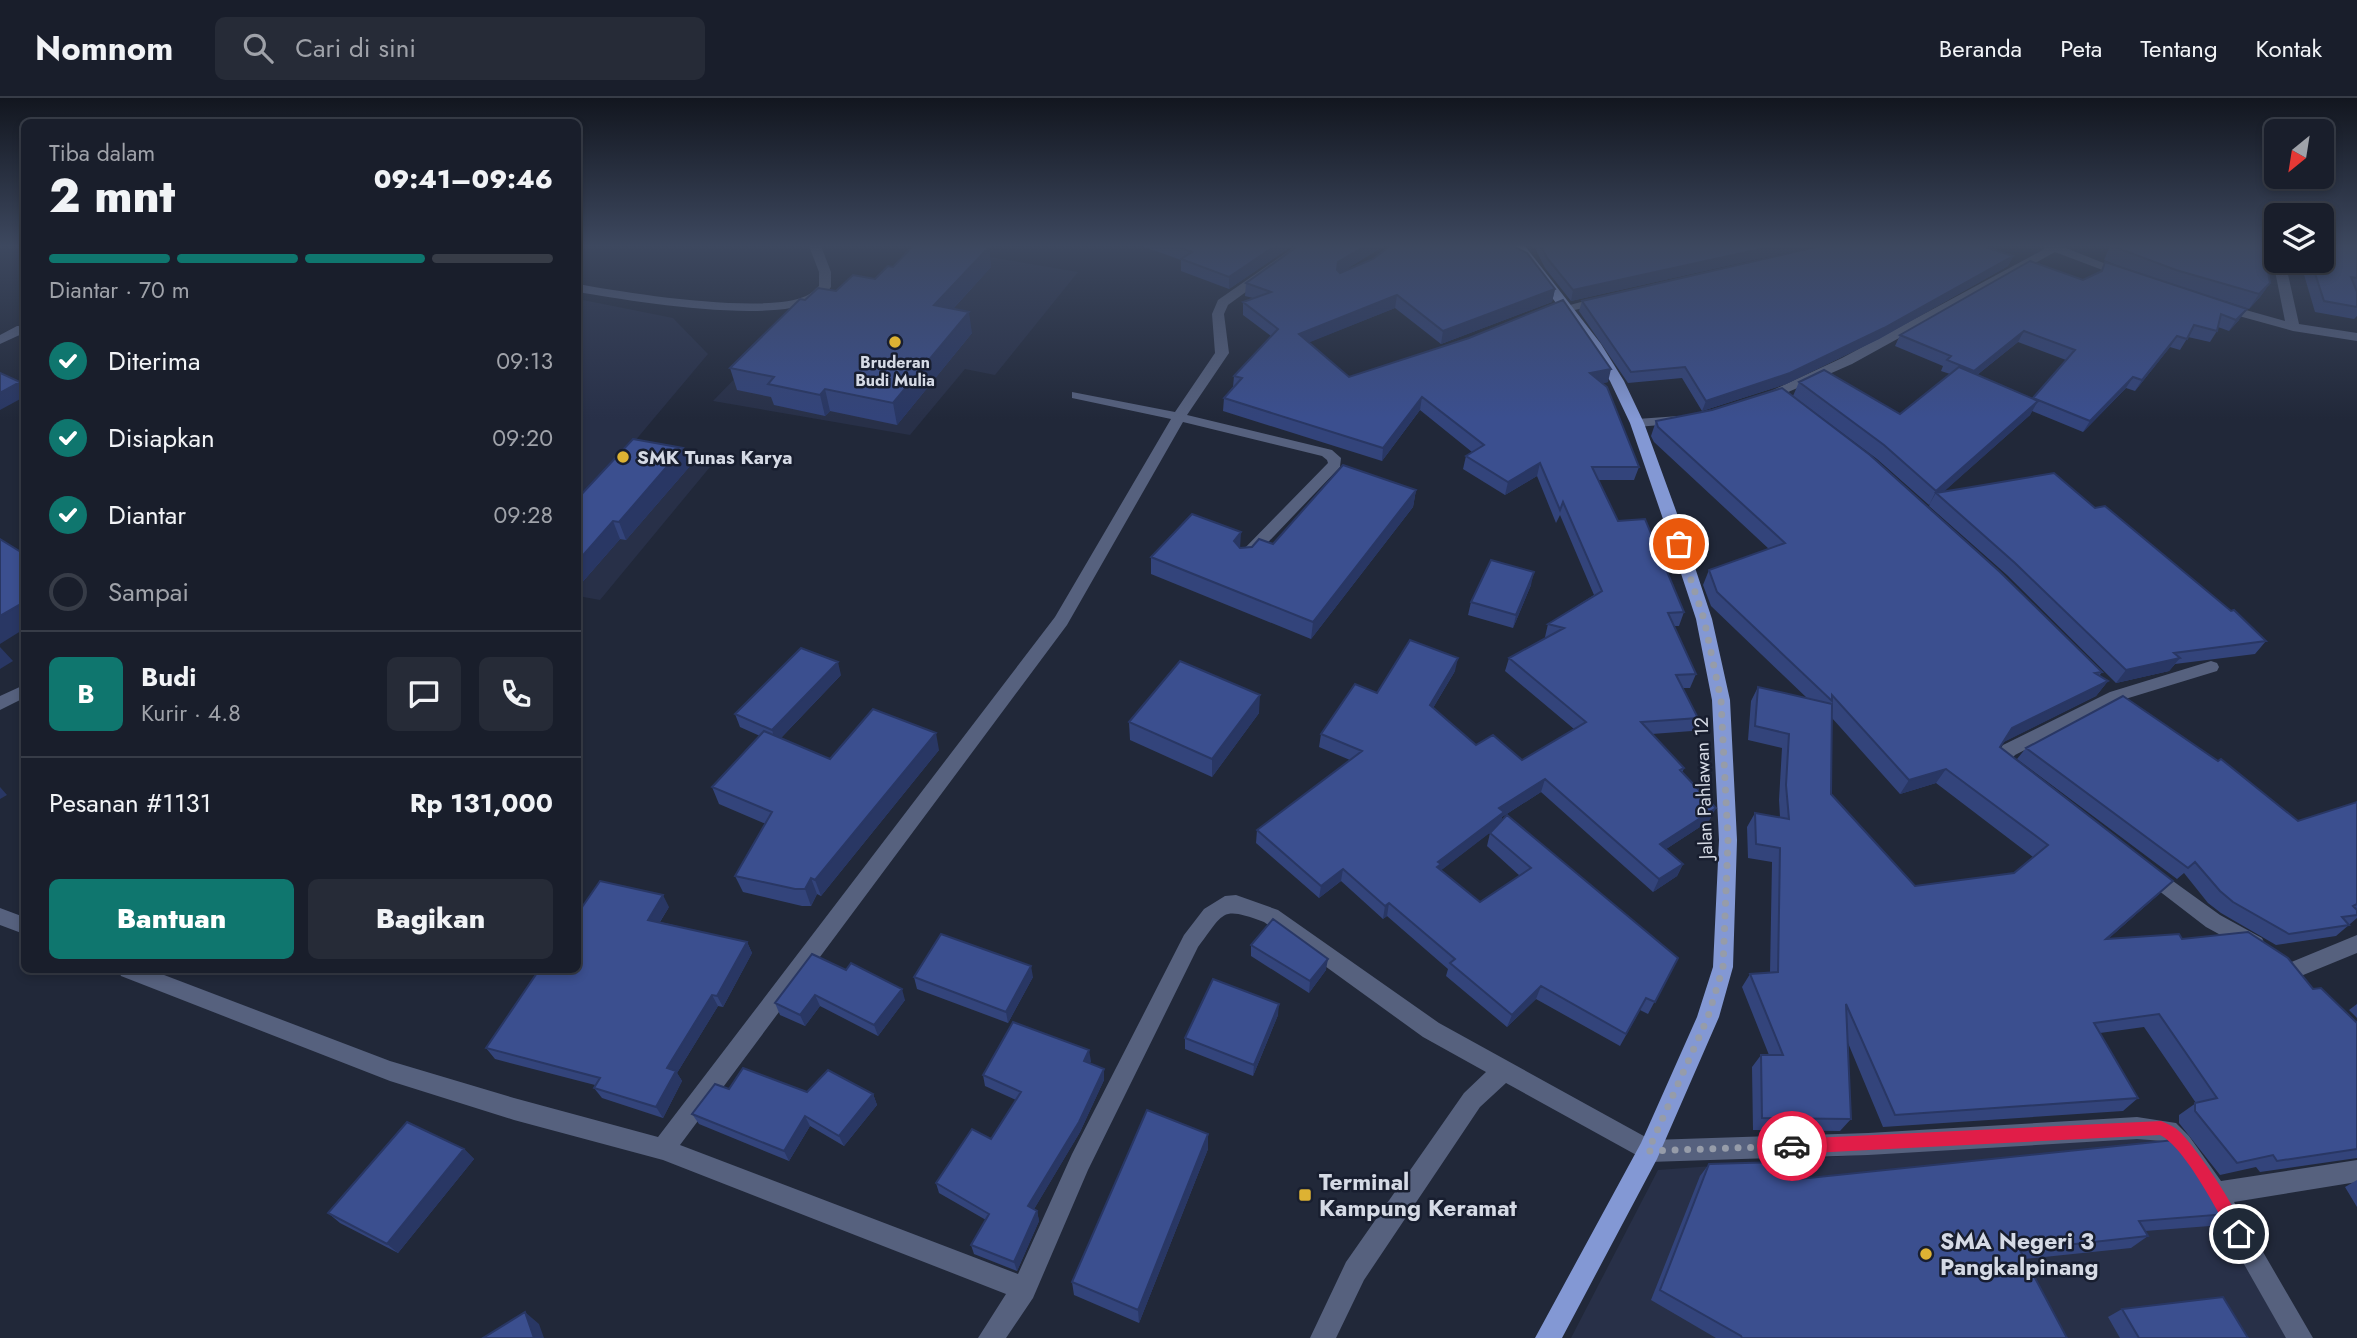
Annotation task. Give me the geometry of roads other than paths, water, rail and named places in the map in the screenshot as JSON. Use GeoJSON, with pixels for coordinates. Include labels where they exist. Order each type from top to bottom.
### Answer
{"type":"FeatureCollection","features":[{"type":"Feature","properties":{"kind":"main road","name":"Jalan Pahlawan 12"},"geometry":{"type":"LineString","coordinates":[[1548,1338],[1648,1151],[1708,1017],[1723,967],[1728,840],[1721,700],[1707,632],[1637,423],[1610,369],[1557,304]]}},
{"type":"Feature","properties":{"kind":"street"},"geometry":{"type":"LineString","coordinates":[[663,1149],[1061,621],[1179,417],[1222,354],[1218,314],[1222,304]]}},
{"type":"Feature","properties":{"kind":"street"},"geometry":{"type":"LineString","coordinates":[[1559,307],[1576,304]]}},
{"type":"Feature","properties":{"kind":"street"},"geometry":{"type":"LineString","coordinates":[[1752,402],[1847,361],[1949,304]]}},
{"type":"Feature","properties":{"kind":"street"},"geometry":{"type":"LineString","coordinates":[[2213,304],[2293,327],[2357,337]]}},
{"type":"Feature","properties":{"kind":"street"},"geometry":{"type":"LineString","coordinates":[[2288,304],[2293,327]]}},
{"type":"Feature","properties":{"kind":"street"},"geometry":{"type":"LineString","coordinates":[[0,340],[21,330]]}},
{"type":"Feature","properties":{"kind":"street"},"geometry":{"type":"LineString","coordinates":[[1777,393],[1796,407]]}},
{"type":"Feature","properties":{"kind":"street"},"geometry":{"type":"LineString","coordinates":[[1077,396],[1179,417],[1327,453],[1334,458],[1335,464],[1244,558]]}},
{"type":"Feature","properties":{"kind":"street"},"geometry":{"type":"LineString","coordinates":[[1637,423],[1694,419]]}},
{"type":"Feature","properties":{"kind":"street"},"geometry":{"type":"LineString","coordinates":[[2026,781],[2004,765],[2001,760],[2005,752],[2116,695],[2211,667]]}},
{"type":"Feature","properties":{"kind":"street"},"geometry":{"type":"LineString","coordinates":[[2101,682],[2133,708]]}},
{"type":"Feature","properties":{"kind":"street"},"geometry":{"type":"LineString","coordinates":[[0,704],[21,693]]}},
{"type":"Feature","properties":{"kind":"street"},"geometry":{"type":"LineString","coordinates":[[2134,861],[2213,921],[2261,948],[2310,989]]}},
{"type":"Feature","properties":{"kind":"street"},"geometry":{"type":"LineString","coordinates":[[991,1338],[1024,1289],[1080,1162],[1191,941],[1211,915],[1225,904],[1236,903],[1271,916],[1431,1030],[1502,1072],[1648,1151],[2161,1128],[2173,1134],[2216,1193],[2300,1338]]}},
{"type":"Feature","properties":{"kind":"street"},"geometry":{"type":"LineString","coordinates":[[0,916],[21,925]]}},
{"type":"Feature","properties":{"kind":"street"},"geometry":{"type":"LineString","coordinates":[[2291,971],[2357,944]]}},
{"type":"Feature","properties":{"kind":"street"},"geometry":{"type":"LineString","coordinates":[[141,973],[390,1071],[514,1109],[663,1149],[1024,1289]]}},
{"type":"Feature","properties":{"kind":"street"},"geometry":{"type":"LineString","coordinates":[[1323,1338],[1355,1271],[1472,1100],[1502,1072]]}},
{"type":"Feature","properties":{"kind":"street"},"geometry":{"type":"LineString","coordinates":[[2216,1193],[2357,1171]]}},
{"type":"Feature","properties":{"kind":"place","name":"Bruderan Budi Mulia"},"geometry":{"type":"Point","coordinates":[895,342]}},
{"type":"Feature","properties":{"kind":"place","name":"SMK Tunas Karya"},"geometry":{"type":"Point","coordinates":[623,457]}},
{"type":"Feature","properties":{"kind":"place","name":"Terminal Kampung Keramat"},"geometry":{"type":"Point","coordinates":[1305,1195]}},
{"type":"Feature","properties":{"kind":"place","name":"SMA Negeri 3 Pangkalpinang"},"geometry":{"type":"Point","coordinates":[1926,1254]}}]}
